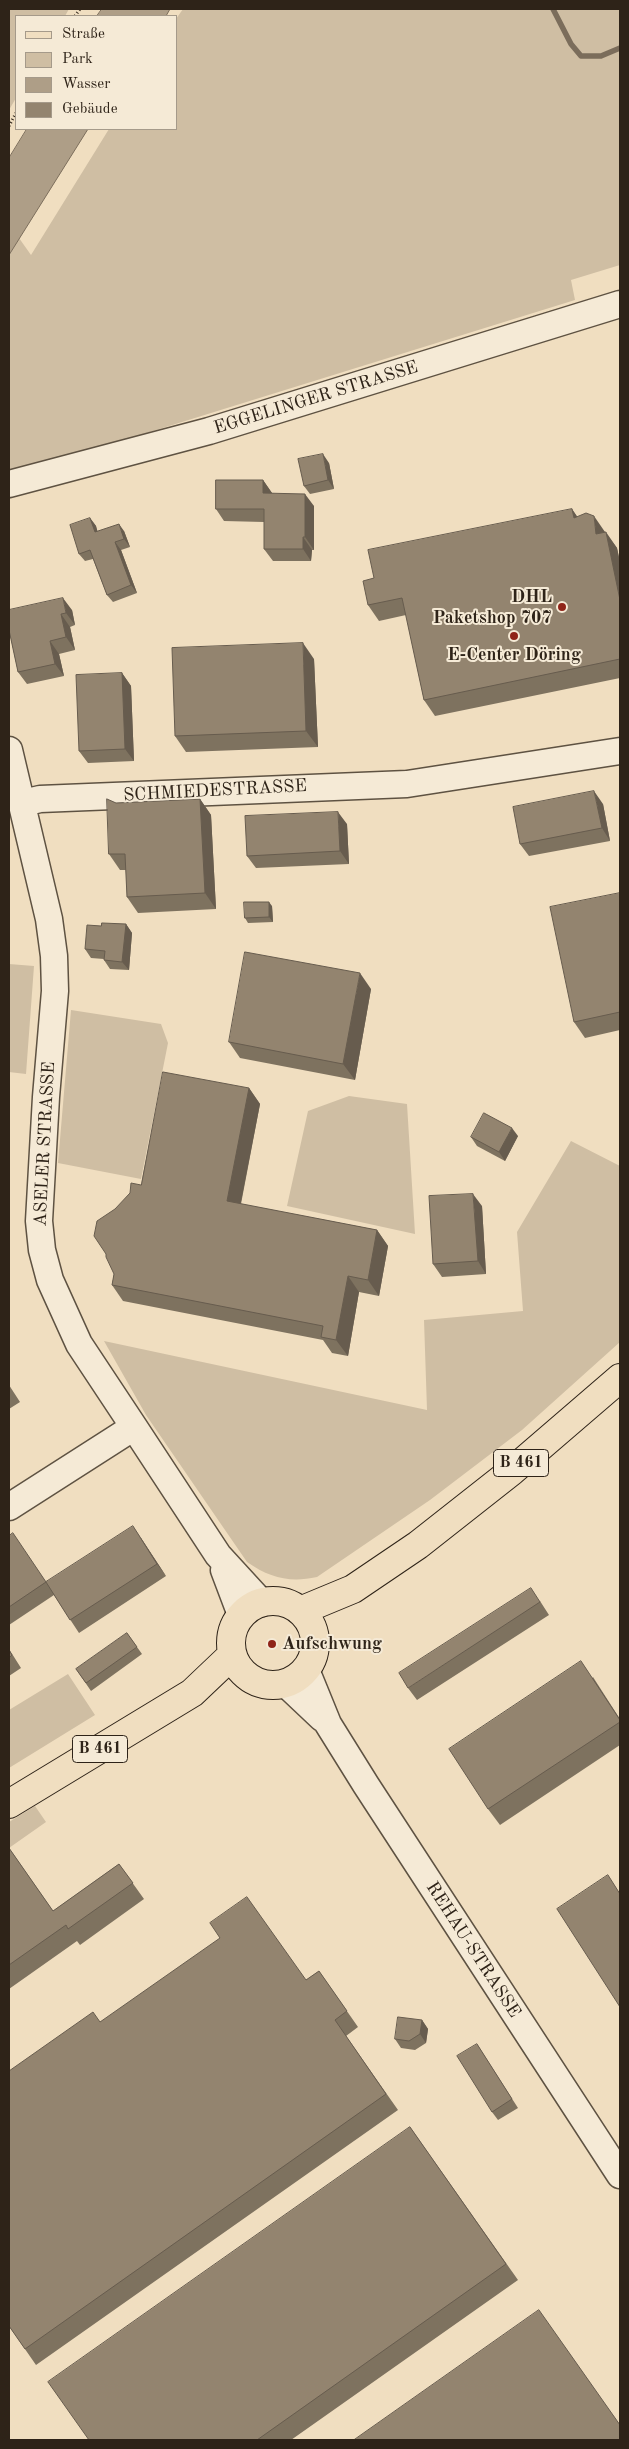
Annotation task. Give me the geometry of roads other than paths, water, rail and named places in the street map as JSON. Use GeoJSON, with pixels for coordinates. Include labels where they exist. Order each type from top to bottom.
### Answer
{"type":"FeatureCollection","features":[{"type":"Feature","properties":{"kind":"main road","name":"B 461"},"geometry":{"type":"LineString","coordinates":[[307,1623],[418,1545],[504,1477],[620,1378]]}},
{"type":"Feature","properties":{"kind":"main road"},"geometry":{"type":"LineString","coordinates":[[282,1603],[307,1623],[315,1646],[312,1659],[296,1677],[261,1684],[250,1679],[239,1668],[232,1655],[233,1629],[252,1609],[282,1603]]}},
{"type":"Feature","properties":{"kind":"main road","name":"B 461"},"geometry":{"type":"LineString","coordinates":[[9,1804],[192,1693],[232,1655]]}},
{"type":"Feature","properties":{"kind":"main road","name":"B 461"},"geometry":{"type":"LineString","coordinates":[[192,1693],[250,1679]]}},
{"type":"Feature","properties":{"kind":"street","name":"EGGELINGER STRASSE"},"geometry":{"type":"LineString","coordinates":[[9,484],[209,431],[620,304]]}},
{"type":"Feature","properties":{"kind":"street","name":"ASELER STRASSE"},"geometry":{"type":"LineString","coordinates":[[9,750],[49,919],[55,991],[46,1097],[39,1221],[42,1250],[50,1280],[68,1322],[252,1609]]}},
{"type":"Feature","properties":{"kind":"street","name":"SCHMIEDESTRASSE"},"geometry":{"type":"LineString","coordinates":[[23,804],[40,799],[59,798],[408,784],[620,751]]}},
{"type":"Feature","properties":{"kind":"street"},"geometry":{"type":"LineString","coordinates":[[9,1507],[134,1427]]}},
{"type":"Feature","properties":{"kind":"street","name":"REHAU-STRASSE"},"geometry":{"type":"LineString","coordinates":[[296,1677],[620,2174]]}},
{"type":"Feature","properties":{"kind":"water"},"geometry":{"type":"Polygon","coordinates":[[[102,9],[170,9],[167,15],[98,15],[102,9]]]}},
{"type":"Feature","properties":{"kind":"water"},"geometry":{"type":"Polygon","coordinates":[[[26,130],[87,130],[9,255],[9,158],[26,130]]]}},
{"type":"Feature","properties":{"kind":"waterway"},"geometry":{"type":"LineString","coordinates":[[553,9],[571,44],[581,56],[601,56],[620,48]]}},
{"type":"Feature","properties":{"kind":"place","name":"DHL Paketshop 707"},"geometry":{"type":"Point","coordinates":[562,607]}},
{"type":"Feature","properties":{"kind":"place","name":"E-Center Döring"},"geometry":{"type":"Point","coordinates":[514,636]}},
{"type":"Feature","properties":{"kind":"place","name":"Aufschwung"},"geometry":{"type":"Point","coordinates":[272,1644]}}]}
